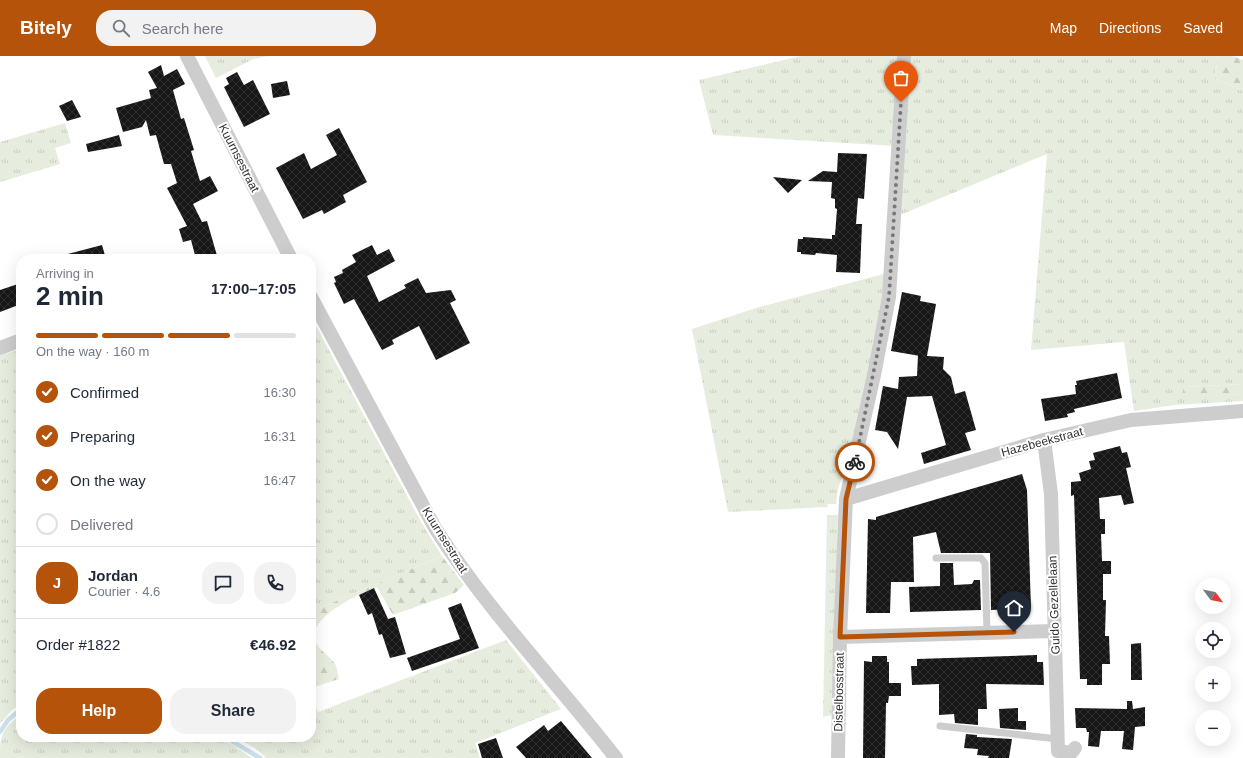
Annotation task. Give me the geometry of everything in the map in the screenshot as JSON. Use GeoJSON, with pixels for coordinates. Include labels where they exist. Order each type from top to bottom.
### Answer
{"type":"FeatureCollection","features":[{"type":"Feature","properties":{"kind":"street","name":"Kuurnsestraat"},"geometry":{"type":"LineString","coordinates":[[187,56],[288,254]]}},
{"type":"Feature","properties":{"kind":"street","name":"Distelbosstraat"},"geometry":{"type":"LineString","coordinates":[[838,758],[840,637],[846,499],[874,375],[889,297],[904,56]]}},
{"type":"Feature","properties":{"kind":"street","name":"Kuurnsestraat"},"geometry":{"type":"LineString","coordinates":[[316,306],[436,528],[450,551],[505,625],[616,758]]}},
{"type":"Feature","properties":{"kind":"street"},"geometry":{"type":"LineString","coordinates":[[0,348],[16,342]]}},
{"type":"Feature","properties":{"kind":"street","name":"Hazebeekstraat"},"geometry":{"type":"LineString","coordinates":[[846,499],[1044,440],[1131,420],[1243,411]]}},
{"type":"Feature","properties":{"kind":"street","name":"Guido Gezellelaan"},"geometry":{"type":"LineString","coordinates":[[1044,440],[1051,494],[1058,751],[1071,753],[1075,748]]}},
{"type":"Feature","properties":{"kind":"street"},"geometry":{"type":"LineString","coordinates":[[840,637],[1055,631]]}},
{"type":"Feature","properties":{"kind":"lane"},"geometry":{"type":"LineString","coordinates":[[936,558],[981,558],[984,563],[987,633]]}},
{"type":"Feature","properties":{"kind":"lane"},"geometry":{"type":"LineString","coordinates":[[940,726],[1058,739]]}},
{"type":"Feature","properties":{"kind":"green space"},"geometry":{"type":"Polygon","coordinates":[[[205,56],[269,56],[253,59],[216,78],[205,56]]]}},
{"type":"Feature","properties":{"kind":"green space"},"geometry":{"type":"Polygon","coordinates":[[[801,56],[901,56],[896,146],[713,135],[699,80],[801,56]]]}},
{"type":"Feature","properties":{"kind":"green space"},"geometry":{"type":"Polygon","coordinates":[[[909,56],[1219,56],[1214,78],[1243,91],[1243,384],[1183,387],[1183,397],[1243,394],[1243,401],[1175,405],[1134,411],[1124,342],[1031,350],[1047,154],[900,215],[909,56]]]}},
{"type":"Feature","properties":{"kind":"green space"},"geometry":{"type":"Polygon","coordinates":[[[1219,56],[1233,56],[1243,60],[1243,91],[1214,78],[1219,56]]]}},
{"type":"Feature","properties":{"kind":"green space"},"geometry":{"type":"Polygon","coordinates":[[[65,123],[71,143],[55,148],[60,164],[0,182],[0,142],[65,123]]]}},
{"type":"Feature","properties":{"kind":"green space"},"geometry":{"type":"Polygon","coordinates":[[[887,273],[882,320],[850,451],[838,489],[836,504],[827,504],[828,507],[728,512],[692,329],[756,308],[887,273]]]}},
{"type":"Feature","properties":{"kind":"green space"},"geometry":{"type":"Polygon","coordinates":[[[316,326],[421,522],[442,556],[316,610],[316,326]]]}},
{"type":"Feature","properties":{"kind":"green space"},"geometry":{"type":"Polygon","coordinates":[[[16,350],[16,707],[0,724],[0,355],[16,350]]]}},
{"type":"Feature","properties":{"kind":"green space"},"geometry":{"type":"Polygon","coordinates":[[[1243,384],[1243,394],[1183,398],[1183,387],[1243,384]]]}},
{"type":"Feature","properties":{"kind":"green space"},"geometry":{"type":"Polygon","coordinates":[[[827,515],[838,515],[833,715],[823,717],[827,515]]]}},
{"type":"Feature","properties":{"kind":"green space"},"geometry":{"type":"Polygon","coordinates":[[[442,556],[464,585],[455,593],[393,615],[377,587],[336,608],[318,625],[316,631],[316,610],[442,556]]]}},
{"type":"Feature","properties":{"kind":"green space"},"geometry":{"type":"Polygon","coordinates":[[[506,640],[561,709],[475,743],[480,758],[266,758],[259,751],[245,742],[316,742],[316,707],[318,712],[506,640]]]}},
{"type":"Feature","properties":{"kind":"green space"},"geometry":{"type":"Polygon","coordinates":[[[316,643],[335,664],[339,679],[316,686],[316,643]]]}},
{"type":"Feature","properties":{"kind":"green space"},"geometry":{"type":"Polygon","coordinates":[[[16,719],[16,742],[227,742],[252,758],[0,758],[3,733],[16,719]]]}},
{"type":"Feature","properties":{"kind":"building"},"geometry":{"type":"Polygon","coordinates":[[[161,65],[164,76],[177,69],[185,84],[173,90],[181,119],[184,118],[194,150],[191,151],[200,181],[210,176],[218,191],[193,204],[202,222],[207,221],[217,254],[195,254],[191,240],[183,242],[179,229],[187,226],[167,188],[177,183],[171,164],[164,164],[156,135],[150,136],[146,120],[142,127],[123,132],[116,108],[151,98],[149,90],[157,88],[148,72],[161,65]]]}},
{"type":"Feature","properties":{"kind":"building"},"geometry":{"type":"Polygon","coordinates":[[[237,72],[244,85],[253,80],[270,114],[244,127],[224,87],[229,84],[226,78],[237,72]]]}},
{"type":"Feature","properties":{"kind":"building"},"geometry":{"type":"Polygon","coordinates":[[[287,81],[290,95],[273,98],[271,84],[287,81]]]}},
{"type":"Feature","properties":{"kind":"building"},"geometry":{"type":"Polygon","coordinates":[[[72,100],[81,117],[67,121],[59,106],[72,100]]]}},
{"type":"Feature","properties":{"kind":"building"},"geometry":{"type":"Polygon","coordinates":[[[339,128],[367,182],[343,195],[346,202],[324,214],[322,210],[303,219],[276,168],[304,153],[311,169],[337,155],[326,135],[339,128]]]}},
{"type":"Feature","properties":{"kind":"building"},"geometry":{"type":"Polygon","coordinates":[[[119,135],[122,146],[88,152],[86,144],[119,135]]]}},
{"type":"Feature","properties":{"kind":"building"},"geometry":{"type":"Polygon","coordinates":[[[838,153],[867,154],[864,199],[858,198],[856,224],[862,224],[860,273],[836,272],[837,255],[816,253],[815,255],[801,254],[801,252],[797,252],[798,239],[803,239],[803,237],[832,239],[832,235],[835,235],[837,209],[835,208],[835,199],[831,198],[832,182],[808,181],[823,171],[837,172],[838,153]]]}},
{"type":"Feature","properties":{"kind":"building"},"geometry":{"type":"Polygon","coordinates":[[[773,177],[802,180],[788,193],[773,177]]]}},
{"type":"Feature","properties":{"kind":"building"},"geometry":{"type":"Polygon","coordinates":[[[102,245],[105,254],[68,254],[102,245]]]}},
{"type":"Feature","properties":{"kind":"building"},"geometry":{"type":"Polygon","coordinates":[[[372,245],[377,255],[389,249],[395,261],[367,276],[379,302],[406,288],[404,285],[418,278],[426,293],[451,290],[456,300],[450,303],[470,343],[436,360],[419,326],[392,340],[394,344],[382,350],[354,299],[344,304],[334,283],[336,282],[334,277],[343,273],[342,270],[356,262],[352,255],[372,245]]]}},
{"type":"Feature","properties":{"kind":"building"},"geometry":{"type":"Polygon","coordinates":[[[16,285],[16,306],[0,312],[0,290],[16,285]]]}},
{"type":"Feature","properties":{"kind":"building"},"geometry":{"type":"Polygon","coordinates":[[[902,292],[921,296],[920,301],[936,304],[927,356],[944,357],[943,369],[951,377],[955,394],[965,391],[976,430],[965,433],[971,450],[924,464],[921,453],[946,445],[932,396],[907,397],[898,449],[887,432],[875,430],[883,386],[898,389],[899,377],[917,376],[918,356],[891,351],[902,292]]]}},
{"type":"Feature","properties":{"kind":"building"},"geometry":{"type":"Polygon","coordinates":[[[1117,373],[1122,398],[1074,409],[1075,412],[1067,414],[1068,417],[1045,421],[1041,399],[1076,394],[1076,381],[1117,373]]]}},
{"type":"Feature","properties":{"kind":"building"},"geometry":{"type":"Polygon","coordinates":[[[1120,446],[1122,453],[1127,452],[1131,467],[1126,468],[1134,503],[1124,505],[1121,495],[1099,498],[1100,519],[1105,519],[1105,534],[1101,534],[1102,561],[1111,561],[1111,574],[1103,574],[1103,600],[1106,600],[1105,636],[1109,636],[1110,664],[1102,664],[1102,685],[1087,685],[1087,679],[1080,679],[1074,495],[1071,496],[1071,482],[1081,481],[1079,473],[1091,469],[1089,461],[1095,460],[1093,453],[1120,446]]]}},
{"type":"Feature","properties":{"kind":"building"},"geometry":{"type":"Polygon","coordinates":[[[1022,474],[1027,490],[1031,608],[991,610],[990,553],[941,553],[936,532],[913,537],[914,582],[891,582],[890,613],[866,613],[868,519],[876,520],[876,517],[1022,474]]]}},
{"type":"Feature","properties":{"kind":"building"},"geometry":{"type":"Polygon","coordinates":[[[940,563],[953,563],[954,585],[972,584],[974,580],[980,580],[981,610],[910,612],[909,587],[940,586],[940,563]]]}},
{"type":"Feature","properties":{"kind":"building"},"geometry":{"type":"Polygon","coordinates":[[[374,588],[388,619],[395,617],[406,654],[390,658],[382,634],[379,635],[372,613],[368,615],[359,595],[374,588]]]}},
{"type":"Feature","properties":{"kind":"building"},"geometry":{"type":"Polygon","coordinates":[[[461,603],[479,648],[412,671],[407,658],[460,639],[448,608],[461,603]]]}},
{"type":"Feature","properties":{"kind":"building"},"geometry":{"type":"Polygon","coordinates":[[[1141,643],[1142,680],[1131,680],[1131,644],[1141,643]]]}},
{"type":"Feature","properties":{"kind":"building"},"geometry":{"type":"Polygon","coordinates":[[[1037,655],[1037,662],[1043,662],[1044,685],[986,684],[987,709],[978,709],[978,725],[955,723],[954,714],[939,715],[939,684],[912,685],[911,666],[917,666],[917,659],[1037,655]]]}},
{"type":"Feature","properties":{"kind":"building"},"geometry":{"type":"Polygon","coordinates":[[[872,656],[887,656],[887,662],[889,662],[889,683],[901,683],[901,696],[889,696],[888,703],[886,703],[885,758],[863,758],[864,661],[872,662],[872,656]]]}},
{"type":"Feature","properties":{"kind":"building"},"geometry":{"type":"Polygon","coordinates":[[[1127,701],[1132,701],[1133,709],[1145,707],[1145,726],[1135,727],[1133,750],[1122,749],[1124,731],[1101,731],[1099,747],[1088,746],[1089,732],[1087,732],[1086,728],[1076,728],[1075,708],[1127,709],[1127,701]]]}},
{"type":"Feature","properties":{"kind":"building"},"geometry":{"type":"Polygon","coordinates":[[[1018,708],[1018,721],[1026,721],[1026,730],[1000,728],[999,709],[1018,708]]]}},
{"type":"Feature","properties":{"kind":"building"},"geometry":{"type":"Polygon","coordinates":[[[561,721],[592,758],[526,758],[516,747],[544,725],[548,731],[561,721]]]}},
{"type":"Feature","properties":{"kind":"building"},"geometry":{"type":"Polygon","coordinates":[[[966,734],[977,735],[977,737],[1012,739],[1009,758],[988,758],[989,756],[977,755],[978,749],[964,748],[966,734]]]}},
{"type":"Feature","properties":{"kind":"building"},"geometry":{"type":"Polygon","coordinates":[[[496,738],[503,758],[482,758],[478,744],[496,738]]]}},
{"type":"Feature","properties":{"kind":"waterway"},"geometry":{"type":"LineString","coordinates":[[0,732],[8,720],[16,713]]}},
{"type":"Feature","properties":{"kind":"waterway"},"geometry":{"type":"LineString","coordinates":[[233,742],[260,758]]}},
{"type":"Feature","properties":{"kind":"way so far"},"geometry":{"type":"LineString","coordinates":[[855,462],[889,297],[892,269],[901,102]]}},
{"type":"Feature","properties":{"kind":"route"},"geometry":{"type":"LineString","coordinates":[[855,462],[846,499],[840,637],[1014,632]]}}]}
